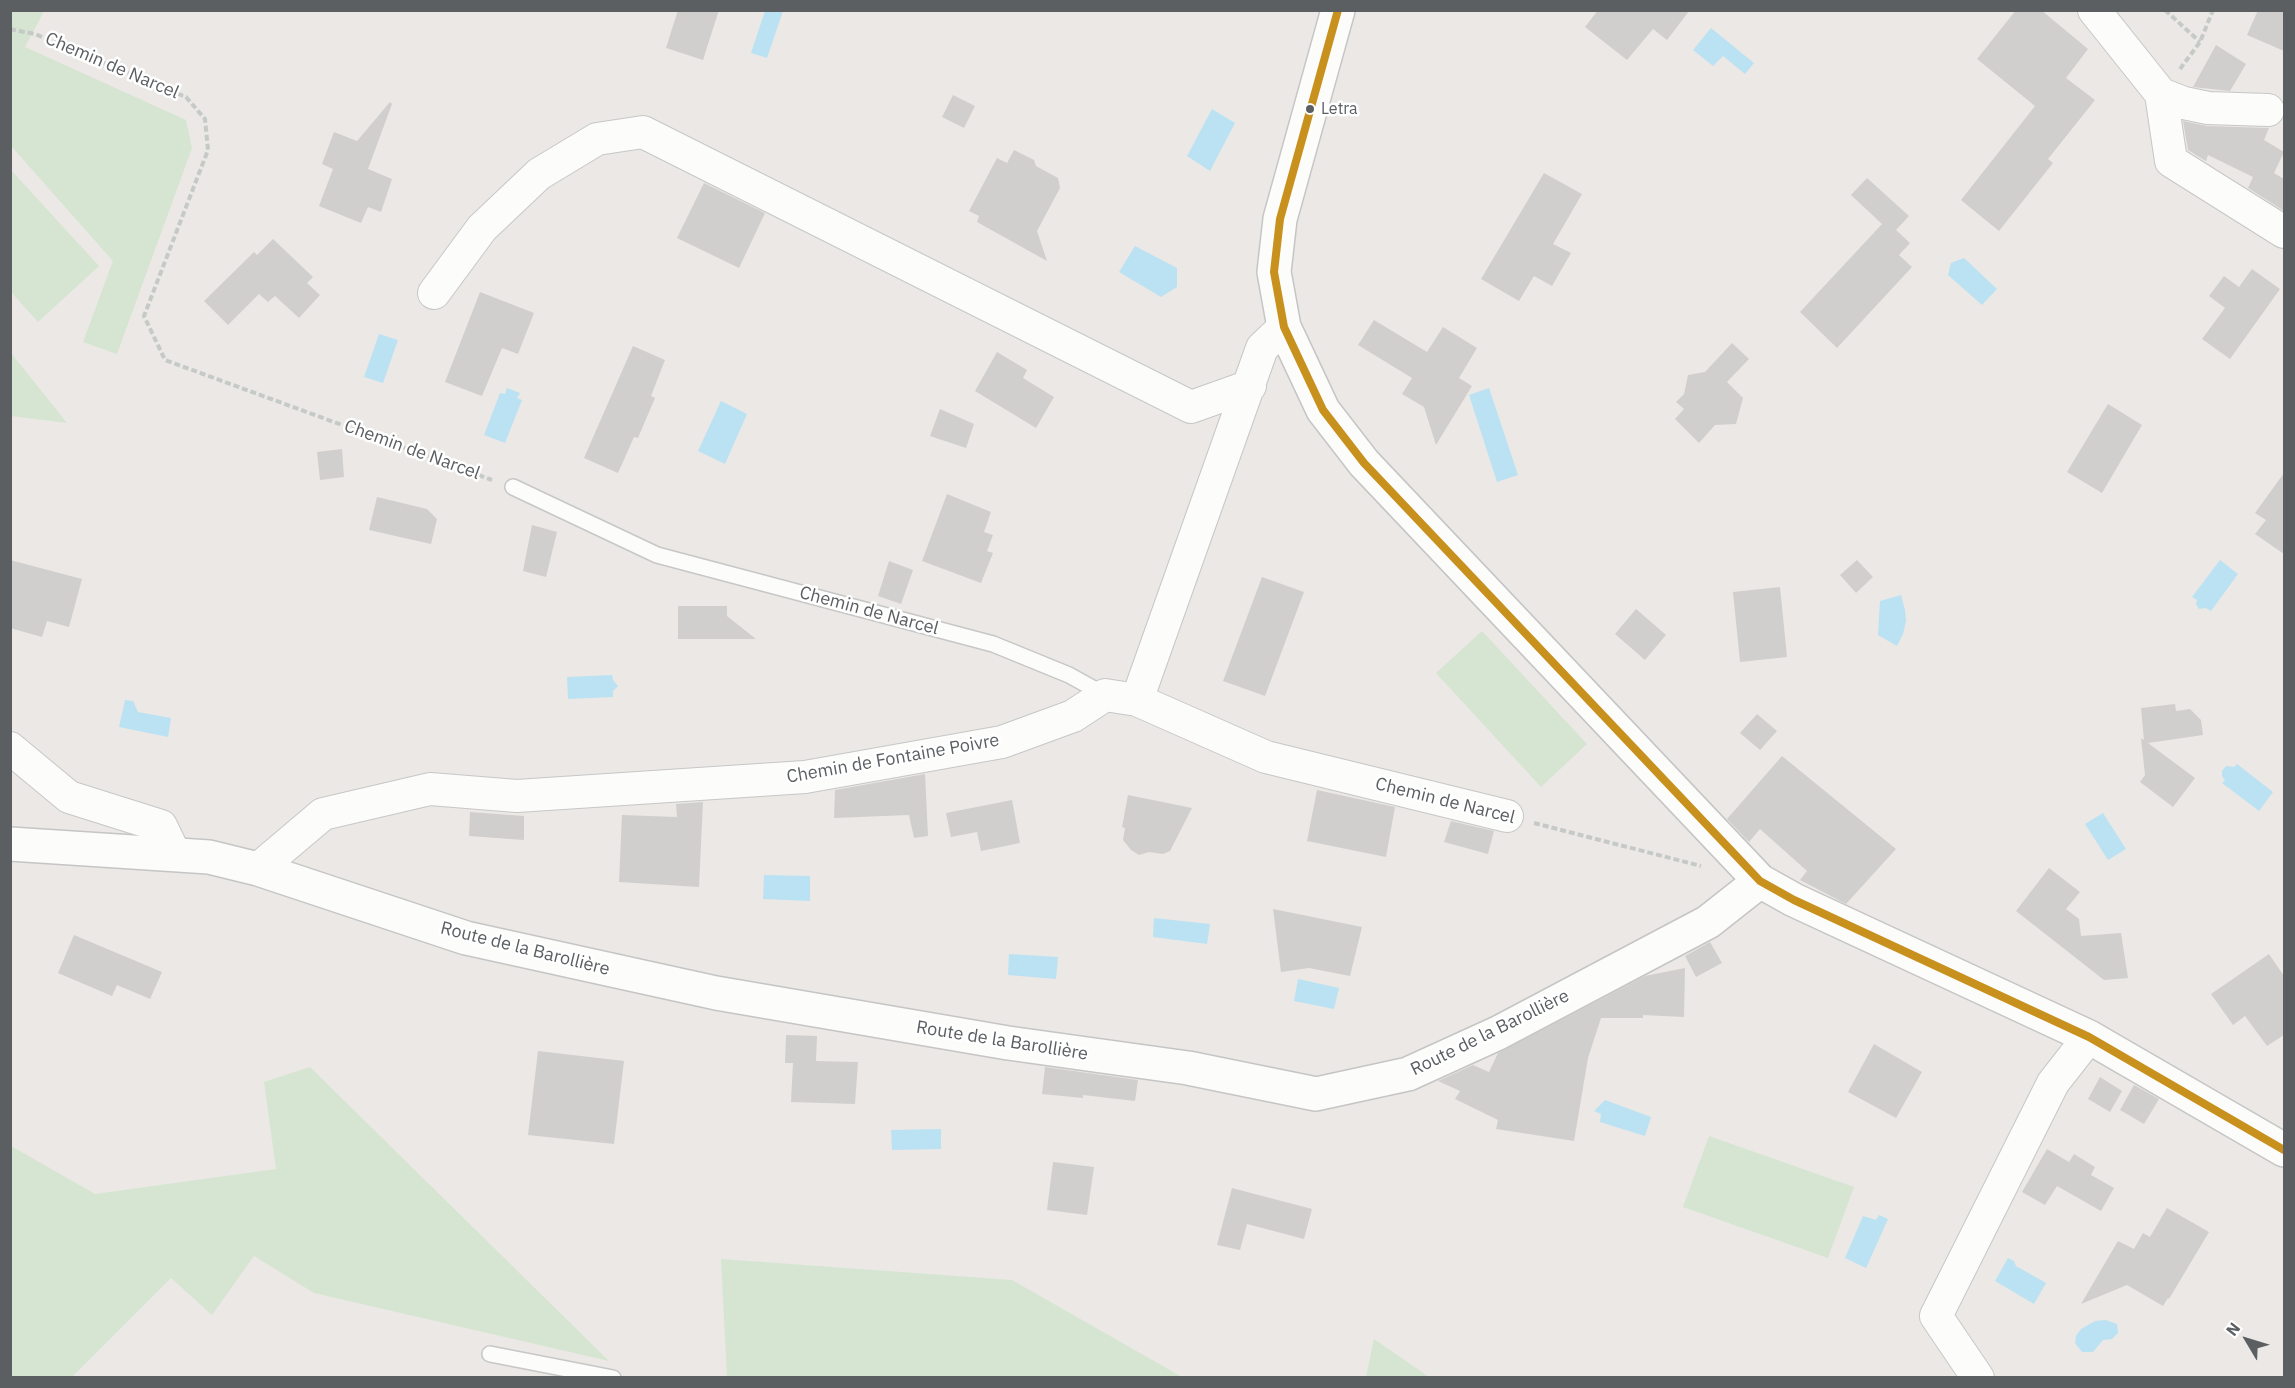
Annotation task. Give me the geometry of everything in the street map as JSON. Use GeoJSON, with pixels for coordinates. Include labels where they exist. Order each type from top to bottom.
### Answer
{"type":"FeatureCollection","features":[{"type":"Feature","properties":{"kind":"street"},"geometry":{"type":"LineString","coordinates":[[2094,10],[2161,94],[2184,103],[2208,108],[2268,110]]}},
{"type":"Feature","properties":{"kind":"street"},"geometry":{"type":"LineString","coordinates":[[1331,15],[1280,219],[1274,273],[1284,327],[1323,410],[1364,463],[1760,881],[1794,900],[2089,1037],[2284,1150]]}},
{"type":"Feature","properties":{"kind":"street"},"geometry":{"type":"LineString","coordinates":[[2161,94],[2171,161],[2284,232]]}},
{"type":"Feature","properties":{"kind":"street"},"geometry":{"type":"LineString","coordinates":[[434,293],[482,228],[539,174],[597,139],[643,132],[1191,407],[1250,386]]}},
{"type":"Feature","properties":{"kind":"street"},"geometry":{"type":"LineString","coordinates":[[1105,696],[1137,700],[1262,348],[1284,327]]}},
{"type":"Feature","properties":{"kind":"street","name":"Chemin de Fontaine Poivre"},"geometry":{"type":"LineString","coordinates":[[258,869],[322,814],[429,789],[517,796],[805,777],[1002,742],[1073,716],[1105,696]]}},
{"type":"Feature","properties":{"kind":"street","name":"Chemin de Narcel"},"geometry":{"type":"LineString","coordinates":[[1137,700],[1266,757],[1508,816]]}},
{"type":"Feature","properties":{"kind":"street"},"geometry":{"type":"LineString","coordinates":[[10,748],[69,797],[162,826],[175,855]]}},
{"type":"Feature","properties":{"kind":"street","name":"Route de la Barollière"},"geometry":{"type":"LineString","coordinates":[[10,844],[209,857],[258,869],[466,938],[716,993],[1008,1043],[1188,1068],[1316,1094],[1408,1074],[1498,1033],[1708,922],[1760,881]]}},
{"type":"Feature","properties":{"kind":"street"},"geometry":{"type":"LineString","coordinates":[[1978,1377],[1936,1316],[2053,1083],[2089,1037]]}},
{"type":"Feature","properties":{"kind":"lane","name":"Chemin de Narcel"},"geometry":{"type":"LineString","coordinates":[[513,487],[657,555],[993,644],[1069,675],[1105,696]]}},
{"type":"Feature","properties":{"kind":"lane"},"geometry":{"type":"LineString","coordinates":[[490,1354],[613,1377]]}},
{"type":"Feature","properties":{"kind":"path"},"geometry":{"type":"LineString","coordinates":[[2165,10],[2200,42]]}},
{"type":"Feature","properties":{"kind":"path"},"geometry":{"type":"LineString","coordinates":[[2161,94],[2200,42],[2213,10]]}},
{"type":"Feature","properties":{"kind":"path","name":"Chemin de Narcel"},"geometry":{"type":"LineString","coordinates":[[10,29],[35,34],[186,97],[205,119],[208,150],[144,316],[165,360],[513,487]]}},
{"type":"Feature","properties":{"kind":"path","name":"Chemin de Narcel"},"geometry":{"type":"LineString","coordinates":[[1508,816],[1703,866]]}},
{"type":"Feature","properties":{"kind":"green space"},"geometry":{"type":"Polygon","coordinates":[[[10,11],[44,11],[25,47],[186,120],[192,148],[117,354],[83,342],[113,261],[11,146],[10,11]]]}},
{"type":"Feature","properties":{"kind":"green space"},"geometry":{"type":"Polygon","coordinates":[[[11,170],[99,266],[38,322],[11,292],[11,170]]]}},
{"type":"Feature","properties":{"kind":"green space"},"geometry":{"type":"Polygon","coordinates":[[[11,353],[67,423],[11,416],[11,353]]]}},
{"type":"Feature","properties":{"kind":"green space"},"geometry":{"type":"Polygon","coordinates":[[[1482,631],[1587,744],[1541,787],[1436,673],[1482,631]]]}},
{"type":"Feature","properties":{"kind":"green space"},"geometry":{"type":"Polygon","coordinates":[[[310,1067],[609,1361],[314,1293],[254,1256],[212,1315],[171,1278],[72,1377],[11,1377],[11,1146],[95,1194],[276,1169],[264,1082],[310,1067]]]}},
{"type":"Feature","properties":{"kind":"green space"},"geometry":{"type":"Polygon","coordinates":[[[1709,1136],[1854,1187],[1828,1258],[1683,1207],[1709,1136]]]}},
{"type":"Feature","properties":{"kind":"green space"},"geometry":{"type":"Polygon","coordinates":[[[721,1259],[1012,1280],[1182,1377],[727,1377],[721,1259]]]}},
{"type":"Feature","properties":{"kind":"green space"},"geometry":{"type":"Polygon","coordinates":[[[1374,1339],[1429,1377],[1366,1377],[1374,1339]]]}},
{"type":"Feature","properties":{"kind":"water"},"geometry":{"type":"Polygon","coordinates":[[[765,11],[783,11],[767,58],[751,53],[765,11]]]}},
{"type":"Feature","properties":{"kind":"water"},"geometry":{"type":"Polygon","coordinates":[[[1711,28],[1754,63],[1745,74],[1723,56],[1713,66],[1693,50],[1711,28]]]}},
{"type":"Feature","properties":{"kind":"water"},"geometry":{"type":"Polygon","coordinates":[[[1212,109],[1235,123],[1210,171],[1187,156],[1212,109]]]}},
{"type":"Feature","properties":{"kind":"water"},"geometry":{"type":"Polygon","coordinates":[[[1135,246],[1177,268],[1177,287],[1161,297],[1119,272],[1135,246]]]}},
{"type":"Feature","properties":{"kind":"water"},"geometry":{"type":"Polygon","coordinates":[[[1964,258],[1997,289],[1982,305],[1948,275],[1951,263],[1964,258]]]}},
{"type":"Feature","properties":{"kind":"water"},"geometry":{"type":"Polygon","coordinates":[[[379,334],[398,340],[383,383],[364,377],[379,334]]]}},
{"type":"Feature","properties":{"kind":"water"},"geometry":{"type":"Polygon","coordinates":[[[507,388],[520,393],[517,398],[522,400],[505,443],[484,435],[500,393],[505,394],[507,388]]]}},
{"type":"Feature","properties":{"kind":"water"},"geometry":{"type":"Polygon","coordinates":[[[1489,388],[1518,475],[1497,482],[1469,395],[1489,388]]]}},
{"type":"Feature","properties":{"kind":"water"},"geometry":{"type":"Polygon","coordinates":[[[721,401],[747,414],[725,464],[698,451],[721,401]]]}},
{"type":"Feature","properties":{"kind":"water"},"geometry":{"type":"Polygon","coordinates":[[[2220,560],[2238,574],[2211,611],[2206,608],[2199,609],[2196,604],[2197,600],[2192,597],[2220,560]]]}},
{"type":"Feature","properties":{"kind":"water"},"geometry":{"type":"Polygon","coordinates":[[[1901,595],[1906,621],[1897,646],[1878,635],[1880,601],[1901,595]]]}},
{"type":"Feature","properties":{"kind":"water"},"geometry":{"type":"Polygon","coordinates":[[[612,675],[618,686],[613,691],[613,697],[568,699],[567,677],[612,675]]]}},
{"type":"Feature","properties":{"kind":"water"},"geometry":{"type":"Polygon","coordinates":[[[125,700],[133,701],[138,712],[171,718],[168,737],[119,727],[125,700]]]}},
{"type":"Feature","properties":{"kind":"water"},"geometry":{"type":"Polygon","coordinates":[[[2237,764],[2273,792],[2259,811],[2222,783],[2225,780],[2222,771],[2226,766],[2234,767],[2237,764]]]}},
{"type":"Feature","properties":{"kind":"water"},"geometry":{"type":"Polygon","coordinates":[[[2103,813],[2126,849],[2108,860],[2085,824],[2103,813]]]}},
{"type":"Feature","properties":{"kind":"water"},"geometry":{"type":"Polygon","coordinates":[[[764,875],[810,876],[810,901],[763,899],[764,875]]]}},
{"type":"Feature","properties":{"kind":"water"},"geometry":{"type":"Polygon","coordinates":[[[1154,918],[1210,924],[1207,944],[1153,937],[1154,918]]]}},
{"type":"Feature","properties":{"kind":"water"},"geometry":{"type":"Polygon","coordinates":[[[1009,954],[1058,957],[1056,979],[1008,975],[1009,954]]]}},
{"type":"Feature","properties":{"kind":"water"},"geometry":{"type":"Polygon","coordinates":[[[1298,979],[1339,988],[1334,1009],[1294,1001],[1298,979]]]}},
{"type":"Feature","properties":{"kind":"water"},"geometry":{"type":"Polygon","coordinates":[[[1605,1100],[1651,1117],[1645,1136],[1600,1122],[1601,1114],[1594,1111],[1605,1100]]]}},
{"type":"Feature","properties":{"kind":"water"},"geometry":{"type":"Polygon","coordinates":[[[941,1129],[941,1149],[892,1150],[891,1130],[941,1129]]]}},
{"type":"Feature","properties":{"kind":"water"},"geometry":{"type":"Polygon","coordinates":[[[1879,1215],[1888,1219],[1866,1268],[1845,1258],[1863,1216],[1876,1220],[1879,1215]]]}},
{"type":"Feature","properties":{"kind":"water"},"geometry":{"type":"Polygon","coordinates":[[[2008,1258],[2014,1261],[2016,1266],[2046,1283],[2034,1304],[1995,1281],[2008,1258]]]}},
{"type":"Feature","properties":{"kind":"water"},"geometry":{"type":"Polygon","coordinates":[[[2106,1320],[2117,1324],[2118,1333],[2112,1339],[2103,1340],[2093,1352],[2082,1352],[2075,1343],[2076,1336],[2081,1329],[2095,1321],[2106,1320]]]}},
{"type":"Feature","properties":{"kind":"building"},"geometry":{"type":"Polygon","coordinates":[[[678,10],[719,10],[703,60],[666,48],[678,10]]]}},
{"type":"Feature","properties":{"kind":"building"},"geometry":{"type":"Polygon","coordinates":[[[1598,10],[1690,10],[1667,40],[1653,29],[1627,60],[1585,27],[1598,10]]]}},
{"type":"Feature","properties":{"kind":"building"},"geometry":{"type":"Polygon","coordinates":[[[2016,10],[2041,10],[2088,49],[2066,78],[2095,100],[2048,159],[2053,163],[1999,231],[1961,200],[2035,106],[1977,59],[2016,10]]]}},
{"type":"Feature","properties":{"kind":"building"},"geometry":{"type":"Polygon","coordinates":[[[2258,10],[2284,10],[2284,51],[2247,35],[2258,10]]]}},
{"type":"Feature","properties":{"kind":"building"},"geometry":{"type":"Polygon","coordinates":[[[2216,45],[2246,64],[2230,91],[2193,87],[2216,45]]]}},
{"type":"Feature","properties":{"kind":"building"},"geometry":{"type":"Polygon","coordinates":[[[953,95],[975,106],[964,128],[942,117],[953,95]]]}},
{"type":"Feature","properties":{"kind":"building"},"geometry":{"type":"Polygon","coordinates":[[[390,102],[392,104],[368,169],[392,179],[381,212],[368,207],[361,223],[319,206],[333,169],[322,164],[334,132],[357,141],[390,102]]]}},
{"type":"Feature","properties":{"kind":"building"},"geometry":{"type":"Polygon","coordinates":[[[2183,121],[2207,126],[2269,128],[2264,140],[2284,152],[2274,173],[2284,179],[2284,211],[2248,188],[2253,177],[2208,155],[2206,161],[2188,150],[2183,121]]]}},
{"type":"Feature","properties":{"kind":"building"},"geometry":{"type":"Polygon","coordinates":[[[1014,150],[1034,160],[1036,166],[1058,178],[1060,188],[1037,231],[1047,261],[977,222],[979,216],[969,211],[997,158],[1007,163],[1014,150]]]}},
{"type":"Feature","properties":{"kind":"building"},"geometry":{"type":"Polygon","coordinates":[[[1544,173],[1582,194],[1553,244],[1571,253],[1552,286],[1534,276],[1519,301],[1481,279],[1544,173]]]}},
{"type":"Feature","properties":{"kind":"building"},"geometry":{"type":"Polygon","coordinates":[[[1867,178],[1909,216],[1896,230],[1910,243],[1899,255],[1912,267],[1837,348],[1800,312],[1882,224],[1851,195],[1867,178]]]}},
{"type":"Feature","properties":{"kind":"building"},"geometry":{"type":"Polygon","coordinates":[[[704,183],[765,213],[739,268],[677,238],[704,183]]]}},
{"type":"Feature","properties":{"kind":"building"},"geometry":{"type":"Polygon","coordinates":[[[273,239],[313,277],[307,283],[320,295],[299,318],[275,296],[268,302],[259,294],[228,325],[204,301],[254,252],[257,255],[273,239]]]}},
{"type":"Feature","properties":{"kind":"building"},"geometry":{"type":"Polygon","coordinates":[[[2252,269],[2280,289],[2230,359],[2202,339],[2225,308],[2209,296],[2224,276],[2239,287],[2252,269]]]}},
{"type":"Feature","properties":{"kind":"building"},"geometry":{"type":"Polygon","coordinates":[[[480,292],[534,313],[518,354],[502,348],[482,396],[445,382],[480,292]]]}},
{"type":"Feature","properties":{"kind":"building"},"geometry":{"type":"Polygon","coordinates":[[[1374,320],[1427,352],[1443,327],[1477,348],[1459,378],[1472,386],[1436,445],[1424,407],[1402,394],[1412,378],[1358,345],[1374,320]]]}},
{"type":"Feature","properties":{"kind":"building"},"geometry":{"type":"Polygon","coordinates":[[[1732,343],[1749,359],[1727,382],[1743,398],[1736,424],[1715,425],[1699,443],[1675,419],[1684,409],[1676,402],[1684,394],[1688,375],[1705,372],[1732,343]]]}},
{"type":"Feature","properties":{"kind":"building"},"geometry":{"type":"Polygon","coordinates":[[[633,346],[665,360],[651,396],[655,398],[638,438],[634,437],[618,473],[584,458],[633,346]]]}},
{"type":"Feature","properties":{"kind":"building"},"geometry":{"type":"Polygon","coordinates":[[[997,352],[1027,370],[1023,378],[1054,397],[1036,428],[975,391],[997,352]]]}},
{"type":"Feature","properties":{"kind":"building"},"geometry":{"type":"Polygon","coordinates":[[[2108,404],[2142,425],[2102,493],[2067,472],[2108,404]]]}},
{"type":"Feature","properties":{"kind":"building"},"geometry":{"type":"Polygon","coordinates":[[[940,409],[974,424],[966,448],[930,436],[940,409]]]}},
{"type":"Feature","properties":{"kind":"building"},"geometry":{"type":"Polygon","coordinates":[[[342,449],[344,477],[320,480],[317,452],[342,449]]]}},
{"type":"Feature","properties":{"kind":"building"},"geometry":{"type":"Polygon","coordinates":[[[2284,473],[2284,554],[2255,534],[2266,520],[2255,513],[2284,473]]]}},
{"type":"Feature","properties":{"kind":"building"},"geometry":{"type":"Polygon","coordinates":[[[947,494],[991,512],[984,532],[993,535],[987,551],[993,553],[981,583],[922,561],[947,494]]]}},
{"type":"Feature","properties":{"kind":"building"},"geometry":{"type":"Polygon","coordinates":[[[377,497],[427,509],[437,519],[431,544],[369,530],[377,497]]]}},
{"type":"Feature","properties":{"kind":"building"},"geometry":{"type":"Polygon","coordinates":[[[532,525],[557,532],[546,577],[523,571],[532,525]]]}},
{"type":"Feature","properties":{"kind":"building"},"geometry":{"type":"Polygon","coordinates":[[[10,560],[82,579],[69,627],[47,621],[42,637],[10,628],[10,560]]]}},
{"type":"Feature","properties":{"kind":"building"},"geometry":{"type":"Polygon","coordinates":[[[1857,560],[1873,577],[1856,593],[1840,575],[1857,560]]]}},
{"type":"Feature","properties":{"kind":"building"},"geometry":{"type":"Polygon","coordinates":[[[889,561],[913,570],[901,604],[878,596],[889,561]]]}},
{"type":"Feature","properties":{"kind":"building"},"geometry":{"type":"Polygon","coordinates":[[[1262,577],[1304,592],[1265,696],[1223,681],[1262,577]]]}},
{"type":"Feature","properties":{"kind":"building"},"geometry":{"type":"Polygon","coordinates":[[[1780,587],[1787,657],[1740,662],[1733,592],[1780,587]]]}},
{"type":"Feature","properties":{"kind":"building"},"geometry":{"type":"Polygon","coordinates":[[[678,606],[727,606],[727,616],[756,639],[678,639],[678,606]]]}},
{"type":"Feature","properties":{"kind":"building"},"geometry":{"type":"Polygon","coordinates":[[[1636,609],[1666,635],[1645,660],[1615,634],[1636,609]]]}},
{"type":"Feature","properties":{"kind":"building"},"geometry":{"type":"Polygon","coordinates":[[[2175,704],[2176,711],[2190,709],[2201,720],[2203,735],[2148,743],[2195,778],[2173,807],[2140,782],[2145,775],[2141,708],[2175,704]]]}},
{"type":"Feature","properties":{"kind":"building"},"geometry":{"type":"Polygon","coordinates":[[[1757,714],[1777,731],[1760,750],[1740,733],[1757,714]]]}},
{"type":"Feature","properties":{"kind":"building"},"geometry":{"type":"Polygon","coordinates":[[[1782,756],[1896,849],[1846,904],[1800,880],[1807,871],[1760,829],[1749,842],[1727,819],[1782,756]]]}},
{"type":"Feature","properties":{"kind":"building"},"geometry":{"type":"Polygon","coordinates":[[[925,774],[928,836],[914,838],[909,815],[834,818],[835,790],[925,774]]]}},
{"type":"Feature","properties":{"kind":"building"},"geometry":{"type":"Polygon","coordinates":[[[1317,790],[1395,807],[1386,857],[1307,841],[1317,790]]]}},
{"type":"Feature","properties":{"kind":"building"},"geometry":{"type":"Polygon","coordinates":[[[1128,795],[1192,808],[1170,851],[1163,854],[1149,852],[1139,855],[1131,850],[1123,840],[1125,828],[1122,827],[1128,795]]]}},
{"type":"Feature","properties":{"kind":"building"},"geometry":{"type":"Polygon","coordinates":[[[1012,800],[1020,843],[981,851],[977,832],[951,837],[946,813],[1012,800]]]}},
{"type":"Feature","properties":{"kind":"building"},"geometry":{"type":"Polygon","coordinates":[[[703,802],[699,887],[619,882],[622,815],[677,817],[676,804],[703,802]]]}},
{"type":"Feature","properties":{"kind":"building"},"geometry":{"type":"Polygon","coordinates":[[[470,812],[524,816],[524,840],[469,836],[470,812]]]}},
{"type":"Feature","properties":{"kind":"building"},"geometry":{"type":"Polygon","coordinates":[[[1451,821],[1494,831],[1488,854],[1444,842],[1451,821]]]}},
{"type":"Feature","properties":{"kind":"building"},"geometry":{"type":"Polygon","coordinates":[[[2049,868],[2080,892],[2066,909],[2079,919],[2081,936],[2121,933],[2128,978],[2104,980],[2016,911],[2049,868]]]}},
{"type":"Feature","properties":{"kind":"building"},"geometry":{"type":"Polygon","coordinates":[[[1273,909],[1362,927],[1350,976],[1309,968],[1281,972],[1273,909]]]}},
{"type":"Feature","properties":{"kind":"building"},"geometry":{"type":"Polygon","coordinates":[[[74,935],[162,972],[150,999],[117,985],[112,996],[58,973],[74,935]]]}},
{"type":"Feature","properties":{"kind":"building"},"geometry":{"type":"Polygon","coordinates":[[[1710,942],[1722,963],[1696,977],[1685,956],[1710,942]]]}},
{"type":"Feature","properties":{"kind":"building"},"geometry":{"type":"Polygon","coordinates":[[[2269,954],[2284,976],[2284,1035],[2267,1046],[2245,1016],[2233,1025],[2211,994],[2269,954]]]}},
{"type":"Feature","properties":{"kind":"building"},"geometry":{"type":"Polygon","coordinates":[[[1685,968],[1684,1017],[1643,1015],[1643,1018],[1601,1018],[1588,1058],[1574,1141],[1496,1129],[1498,1120],[1455,1099],[1460,1091],[1438,1081],[1473,1065],[1489,1072],[1498,1053],[1645,976],[1685,968]]]}},
{"type":"Feature","properties":{"kind":"building"},"geometry":{"type":"Polygon","coordinates":[[[786,1035],[817,1036],[816,1061],[858,1062],[855,1104],[791,1102],[793,1063],[785,1063],[786,1035]]]}},
{"type":"Feature","properties":{"kind":"building"},"geometry":{"type":"Polygon","coordinates":[[[1874,1044],[1922,1072],[1896,1118],[1848,1092],[1874,1044]]]}},
{"type":"Feature","properties":{"kind":"building"},"geometry":{"type":"Polygon","coordinates":[[[538,1051],[624,1061],[614,1144],[528,1135],[538,1051]]]}},
{"type":"Feature","properties":{"kind":"building"},"geometry":{"type":"Polygon","coordinates":[[[1045,1067],[1138,1080],[1135,1101],[1083,1095],[1083,1098],[1042,1094],[1045,1067]]]}},
{"type":"Feature","properties":{"kind":"building"},"geometry":{"type":"Polygon","coordinates":[[[2100,1077],[2122,1091],[2110,1112],[2088,1099],[2100,1077]]]}},
{"type":"Feature","properties":{"kind":"building"},"geometry":{"type":"Polygon","coordinates":[[[2134,1085],[2159,1099],[2144,1124],[2120,1110],[2134,1085]]]}},
{"type":"Feature","properties":{"kind":"building"},"geometry":{"type":"Polygon","coordinates":[[[2047,1149],[2069,1162],[2074,1154],[2095,1167],[2091,1175],[2114,1188],[2101,1211],[2057,1186],[2045,1205],[2022,1192],[2047,1149]]]}},
{"type":"Feature","properties":{"kind":"building"},"geometry":{"type":"Polygon","coordinates":[[[1053,1162],[1094,1167],[1087,1215],[1047,1210],[1053,1162]]]}},
{"type":"Feature","properties":{"kind":"building"},"geometry":{"type":"Polygon","coordinates":[[[1232,1188],[1312,1209],[1304,1239],[1247,1224],[1240,1250],[1217,1245],[1232,1188]]]}},
{"type":"Feature","properties":{"kind":"building"},"geometry":{"type":"Polygon","coordinates":[[[2167,1208],[2209,1232],[2163,1306],[2127,1285],[2081,1304],[2118,1241],[2134,1249],[2143,1233],[2150,1237],[2167,1208]]]}},
{"type":"Feature","properties":{"kind":"transit line"},"geometry":{"type":"LineString","coordinates":[[1338,10],[1280,219],[1274,272],[1284,327],[1323,410],[1364,463],[1760,881],[1794,900],[2089,1037],[2284,1150]]}},
{"type":"Feature","properties":{"kind":"place","name":"Letra"},"geometry":{"type":"Point","coordinates":[1310,109]}}]}
